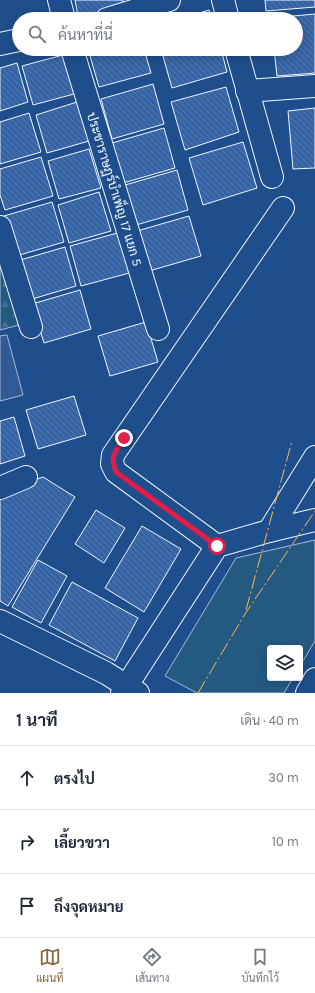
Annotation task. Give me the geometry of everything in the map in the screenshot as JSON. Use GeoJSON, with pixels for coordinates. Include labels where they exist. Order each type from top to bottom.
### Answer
{"type":"FeatureCollection","features":[{"type":"Feature","properties":{"kind":"street"},"geometry":{"type":"LineString","coordinates":[[59,0],[62,12]]}},
{"type":"Feature","properties":{"kind":"street"},"geometry":{"type":"LineString","coordinates":[[130,12],[169,0]]}},
{"type":"Feature","properties":{"kind":"street"},"geometry":{"type":"LineString","coordinates":[[223,0],[226,12]]}},
{"type":"Feature","properties":{"kind":"street"},"geometry":{"type":"LineString","coordinates":[[0,44],[12,41]]}},
{"type":"Feature","properties":{"kind":"street","name":"ประชาราษฎร์บำเพ็ญ 17 แยก 5"},"geometry":{"type":"LineString","coordinates":[[74,56],[158,329]]}},
{"type":"Feature","properties":{"kind":"street"},"geometry":{"type":"LineString","coordinates":[[238,56],[272,177]]}},
{"type":"Feature","properties":{"kind":"street"},"geometry":{"type":"LineString","coordinates":[[247,91],[315,86]]}},
{"type":"Feature","properties":{"kind":"street"},"geometry":{"type":"LineString","coordinates":[[217,546],[116,472],[112,464],[113,455],[283,208]]}},
{"type":"Feature","properties":{"kind":"street"},"geometry":{"type":"LineString","coordinates":[[0,227],[31,327]]}},
{"type":"Feature","properties":{"kind":"street"},"geometry":{"type":"LineString","coordinates":[[269,531],[315,457]]}},
{"type":"Feature","properties":{"kind":"street"},"geometry":{"type":"LineString","coordinates":[[0,488],[26,477]]}},
{"type":"Feature","properties":{"kind":"street"},"geometry":{"type":"LineString","coordinates":[[0,622],[106,673],[129,691],[217,546],[315,520]]}},
{"type":"Feature","properties":{"kind":"street"},"geometry":{"type":"LineString","coordinates":[[307,693],[315,679]]}},
{"type":"Feature","properties":{"kind":"green space"},"geometry":{"type":"Polygon","coordinates":[[[0,261],[19,325],[0,330],[0,261]]]}},
{"type":"Feature","properties":{"kind":"green space"},"geometry":{"type":"Polygon","coordinates":[[[315,540],[315,641],[303,661],[303,645],[267,645],[267,681],[291,681],[284,693],[197,693],[165,676],[236,558],[315,540]]]}},
{"type":"Feature","properties":{"kind":"shaded area"},"geometry":{"type":"Polygon","coordinates":[[[7,335],[23,395],[0,401],[0,336],[7,335]]]}},
{"type":"Feature","properties":{"kind":"building"},"geometry":{"type":"Polygon","coordinates":[[[75,0],[123,0],[125,8],[102,12],[77,12],[75,0]]]}},
{"type":"Feature","properties":{"kind":"building"},"geometry":{"type":"Polygon","coordinates":[[[265,0],[315,0],[315,7],[266,11],[265,0]]]}},
{"type":"Feature","properties":{"kind":"building"},"geometry":{"type":"Polygon","coordinates":[[[315,14],[315,73],[277,76],[275,56],[303,56],[303,15],[315,14]]]}},
{"type":"Feature","properties":{"kind":"building"},"geometry":{"type":"Polygon","coordinates":[[[63,56],[74,94],[33,105],[22,66],[63,56]]]}},
{"type":"Feature","properties":{"kind":"building"},"geometry":{"type":"Polygon","coordinates":[[[90,56],[146,56],[151,73],[99,87],[90,56]]]}},
{"type":"Feature","properties":{"kind":"building"},"geometry":{"type":"Polygon","coordinates":[[[163,56],[223,56],[227,72],[172,88],[163,56]]]}},
{"type":"Feature","properties":{"kind":"building"},"geometry":{"type":"Polygon","coordinates":[[[17,63],[28,102],[0,111],[0,68],[17,63]]]}},
{"type":"Feature","properties":{"kind":"building"},"geometry":{"type":"Polygon","coordinates":[[[153,84],[164,124],[112,139],[101,99],[153,84]]]}},
{"type":"Feature","properties":{"kind":"building"},"geometry":{"type":"Polygon","coordinates":[[[226,87],[239,132],[185,150],[171,102],[226,87]]]}},
{"type":"Feature","properties":{"kind":"building"},"geometry":{"type":"Polygon","coordinates":[[[77,102],[89,141],[47,153],[36,115],[77,102]]]}},
{"type":"Feature","properties":{"kind":"building"},"geometry":{"type":"Polygon","coordinates":[[[315,108],[315,168],[293,169],[288,111],[315,108]]]}},
{"type":"Feature","properties":{"kind":"building"},"geometry":{"type":"Polygon","coordinates":[[[29,113],[41,152],[0,164],[0,122],[29,113]]]}},
{"type":"Feature","properties":{"kind":"building"},"geometry":{"type":"Polygon","coordinates":[[[164,128],[175,168],[123,183],[112,143],[164,128]]]}},
{"type":"Feature","properties":{"kind":"building"},"geometry":{"type":"Polygon","coordinates":[[[243,142],[257,188],[203,205],[189,158],[243,142]]]}},
{"type":"Feature","properties":{"kind":"building"},"geometry":{"type":"Polygon","coordinates":[[[89,149],[101,188],[59,199],[48,161],[89,149]]]}},
{"type":"Feature","properties":{"kind":"building"},"geometry":{"type":"Polygon","coordinates":[[[41,157],[53,196],[5,210],[0,195],[0,169],[41,157]]]}},
{"type":"Feature","properties":{"kind":"building"},"geometry":{"type":"Polygon","coordinates":[[[177,170],[188,210],[136,225],[125,185],[177,170]]]}},
{"type":"Feature","properties":{"kind":"building"},"geometry":{"type":"Polygon","coordinates":[[[99,192],[111,231],[69,243],[58,205],[99,192]]]}},
{"type":"Feature","properties":{"kind":"building"},"geometry":{"type":"Polygon","coordinates":[[[52,202],[64,242],[16,256],[4,216],[52,202]]]}},
{"type":"Feature","properties":{"kind":"building"},"geometry":{"type":"Polygon","coordinates":[[[189,216],[201,256],[149,271],[137,231],[189,216]]]}},
{"type":"Feature","properties":{"kind":"building"},"geometry":{"type":"Polygon","coordinates":[[[121,232],[133,272],[81,286],[70,246],[121,232]]]}},
{"type":"Feature","properties":{"kind":"building"},"geometry":{"type":"Polygon","coordinates":[[[65,247],[76,286],[29,300],[17,261],[65,247]]]}},
{"type":"Feature","properties":{"kind":"building"},"geometry":{"type":"Polygon","coordinates":[[[80,290],[91,329],[44,343],[32,304],[80,290]]]}},
{"type":"Feature","properties":{"kind":"building"},"geometry":{"type":"Polygon","coordinates":[[[146,322],[158,362],[110,376],[98,336],[146,322]]]}},
{"type":"Feature","properties":{"kind":"building"},"geometry":{"type":"Polygon","coordinates":[[[74,396],[86,435],[38,449],[26,410],[74,396]]]}},
{"type":"Feature","properties":{"kind":"building"},"geometry":{"type":"Polygon","coordinates":[[[14,417],[25,456],[0,464],[0,421],[14,417]]]}},
{"type":"Feature","properties":{"kind":"building"},"geometry":{"type":"Polygon","coordinates":[[[43,477],[75,497],[8,606],[0,601],[0,492],[43,477]]]}},
{"type":"Feature","properties":{"kind":"building"},"geometry":{"type":"Polygon","coordinates":[[[96,510],[125,528],[104,563],[75,544],[96,510]]]}},
{"type":"Feature","properties":{"kind":"building"},"geometry":{"type":"Polygon","coordinates":[[[142,526],[181,549],[144,612],[105,588],[142,526]]]}},
{"type":"Feature","properties":{"kind":"building"},"geometry":{"type":"Polygon","coordinates":[[[38,560],[67,576],[41,623],[12,607],[38,560]]]}},
{"type":"Feature","properties":{"kind":"building"},"geometry":{"type":"Polygon","coordinates":[[[72,582],[138,618],[115,661],[49,625],[72,582]]]}},
{"type":"Feature","properties":{"kind":"power"},"geometry":{"type":"LineString","coordinates":[[246,610],[292,441]]}},
{"type":"Feature","properties":{"kind":"power"},"geometry":{"type":"LineString","coordinates":[[198,693],[245,614],[315,511]]}},
{"type":"Feature","properties":{"kind":"route"},"geometry":{"type":"LineString","coordinates":[[124,438],[113,455],[112,464],[116,472],[217,546]]}}]}
